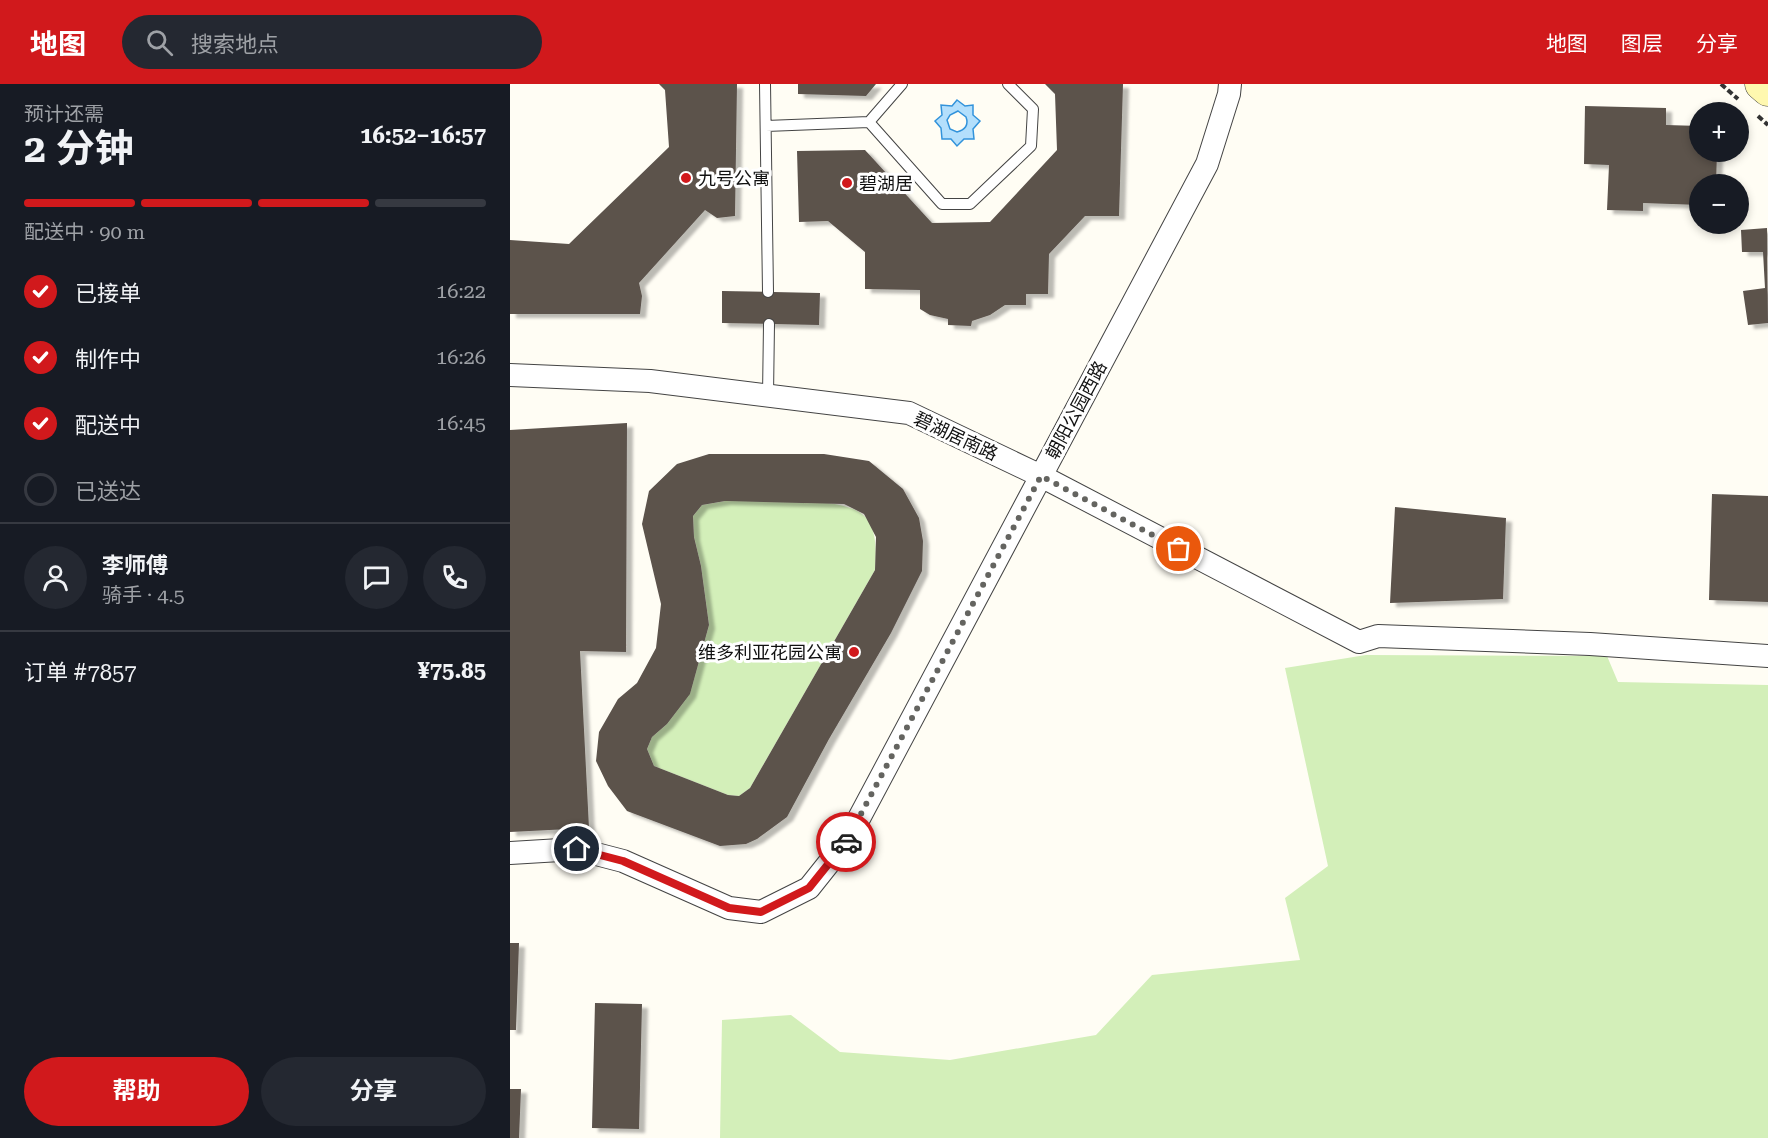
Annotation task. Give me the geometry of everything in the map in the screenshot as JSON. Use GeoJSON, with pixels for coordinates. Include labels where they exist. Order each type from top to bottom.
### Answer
{"type":"FeatureCollection","features":[{"type":"Feature","properties":{"kind":"main road"},"geometry":{"type":"LineString","coordinates":[[1761,84],[1768,90]]}},
{"type":"Feature","properties":{"kind":"street","name":"朝阳公园西路"},"geometry":{"type":"LineString","coordinates":[[510,853],[577,849],[623,861],[729,908],[761,912],[809,888],[848,838],[1207,164],[1230,84]]}},
{"type":"Feature","properties":{"kind":"street","name":"碧湖居南路"},"geometry":{"type":"LineString","coordinates":[[510,375],[650,381],[909,413],[1041,476],[1359,642],[1378,636],[1413,637],[1590,644],[1768,656]]}},
{"type":"Feature","properties":{"kind":"lane"},"geometry":{"type":"LineString","coordinates":[[765,84],[768,292]]}},
{"type":"Feature","properties":{"kind":"lane"},"geometry":{"type":"LineString","coordinates":[[766,126],[869,122],[902,84]]}},
{"type":"Feature","properties":{"kind":"lane"},"geometry":{"type":"LineString","coordinates":[[869,122],[942,204],[970,204],[1031,146],[1033,109],[1008,84]]}},
{"type":"Feature","properties":{"kind":"lane"},"geometry":{"type":"LineString","coordinates":[[768,395],[769,324]]}},
{"type":"Feature","properties":{"kind":"green space"},"geometry":{"type":"Polygon","coordinates":[[[725,501],[817,502],[851,508],[862,514],[871,525],[876,548],[875,570],[750,788],[739,796],[728,795],[654,766],[647,749],[652,737],[667,724],[690,693],[709,625],[701,566],[694,537],[693,516],[702,505],[725,501]]]}},
{"type":"Feature","properties":{"kind":"green space"},"geometry":{"type":"Polygon","coordinates":[[[1366,655],[1607,656],[1618,682],[1768,685],[1768,1138],[720,1138],[722,1020],[791,1015],[840,1052],[950,1060],[1096,1035],[1152,975],[1300,960],[1285,898],[1328,866],[1285,668],[1366,655]]]}},
{"type":"Feature","properties":{"kind":"water"},"geometry":{"type":"Polygon","coordinates":[[[957,100],[965,106],[973,105],[973,115],[980,121],[973,129],[974,139],[964,139],[957,146],[951,139],[942,139],[941,128],[935,121],[942,115],[941,105],[952,106],[957,100]],[[958,111],[950,115],[947,120],[950,129],[957,132],[964,128],[967,125],[966,117],[958,111]]]}},
{"type":"Feature","properties":{"kind":"building","name":"九号公寓"},"geometry":{"type":"Polygon","coordinates":[[[659,84],[737,84],[735,216],[717,218],[705,210],[639,283],[642,296],[640,314],[510,314],[510,240],[569,244],[669,147],[665,90],[659,84]]]}},
{"type":"Feature","properties":{"kind":"building"},"geometry":{"type":"Polygon","coordinates":[[[798,84],[876,84],[866,96],[798,94],[798,84]]]}},
{"type":"Feature","properties":{"kind":"building","name":"碧湖居"},"geometry":{"type":"Polygon","coordinates":[[[1045,84],[1123,84],[1119,216],[1085,216],[1049,254],[1048,294],[1026,294],[1026,305],[1005,305],[990,315],[972,321],[971,326],[948,325],[948,319],[930,315],[920,309],[920,290],[865,289],[865,252],[828,221],[799,222],[797,151],[865,150],[932,223],[990,222],[1057,150],[1055,94],[1045,84]]]}},
{"type":"Feature","properties":{"kind":"building"},"geometry":{"type":"Polygon","coordinates":[[[1585,106],[1666,108],[1666,125],[1689,126],[1689,162],[1717,162],[1716,174],[1689,174],[1689,205],[1643,203],[1643,211],[1607,210],[1609,165],[1584,164],[1585,106]]]}},
{"type":"Feature","properties":{"kind":"building"},"geometry":{"type":"Polygon","coordinates":[[[1767,228],[1768,323],[1748,325],[1743,291],[1765,288],[1763,252],[1742,252],[1741,234],[1749,234],[1749,229],[1767,228]]]}},
{"type":"Feature","properties":{"kind":"building"},"geometry":{"type":"Polygon","coordinates":[[[722,291],[820,293],[819,325],[722,323],[722,291]]]}},
{"type":"Feature","properties":{"kind":"building"},"geometry":{"type":"Polygon","coordinates":[[[627,423],[626,652],[580,651],[589,828],[510,832],[510,430],[627,423]]]}},
{"type":"Feature","properties":{"kind":"building","name":"维多利亚花园公寓"},"geometry":{"type":"Polygon","coordinates":[[[709,454],[824,454],[869,461],[903,489],[919,518],[923,541],[922,571],[891,633],[829,739],[787,817],[757,839],[746,844],[720,846],[627,811],[608,786],[596,761],[599,732],[618,699],[637,683],[656,648],[661,604],[642,524],[649,491],[677,464],[709,454]],[[725,501],[702,505],[693,516],[694,537],[701,566],[709,625],[690,694],[667,724],[652,737],[647,749],[654,766],[728,795],[739,796],[750,788],[875,570],[876,537],[864,514],[844,504],[725,501]]]}},
{"type":"Feature","properties":{"kind":"building"},"geometry":{"type":"Polygon","coordinates":[[[1712,494],[1768,496],[1768,602],[1709,600],[1712,494]]]}},
{"type":"Feature","properties":{"kind":"building"},"geometry":{"type":"Polygon","coordinates":[[[1395,507],[1506,518],[1503,599],[1390,603],[1395,507]]]}},
{"type":"Feature","properties":{"kind":"building"},"geometry":{"type":"Polygon","coordinates":[[[510,943],[519,943],[516,1030],[510,1030],[510,943]]]}},
{"type":"Feature","properties":{"kind":"building"},"geometry":{"type":"Polygon","coordinates":[[[595,1003],[642,1004],[639,1129],[592,1128],[595,1003]]]}},
{"type":"Feature","properties":{"kind":"building"},"geometry":{"type":"Polygon","coordinates":[[[510,1089],[521,1089],[519,1138],[510,1138],[510,1089]]]}},
{"type":"Feature","properties":{"kind":"way so far"},"geometry":{"type":"LineString","coordinates":[[846,842],[1041,476],[1179,549]]}},
{"type":"Feature","properties":{"kind":"place","name":"九号公寓"},"geometry":{"type":"Point","coordinates":[686,178]}},
{"type":"Feature","properties":{"kind":"place","name":"碧湖居"},"geometry":{"type":"Point","coordinates":[847,183]}},
{"type":"Feature","properties":{"kind":"place","name":"维多利亚花园公寓"},"geometry":{"type":"Point","coordinates":[854,652]}},
{"type":"Feature","properties":{"kind":"route"},"geometry":{"type":"LineString","coordinates":[[577,849],[623,861],[729,908],[761,912],[809,888],[846,842]]}}]}
